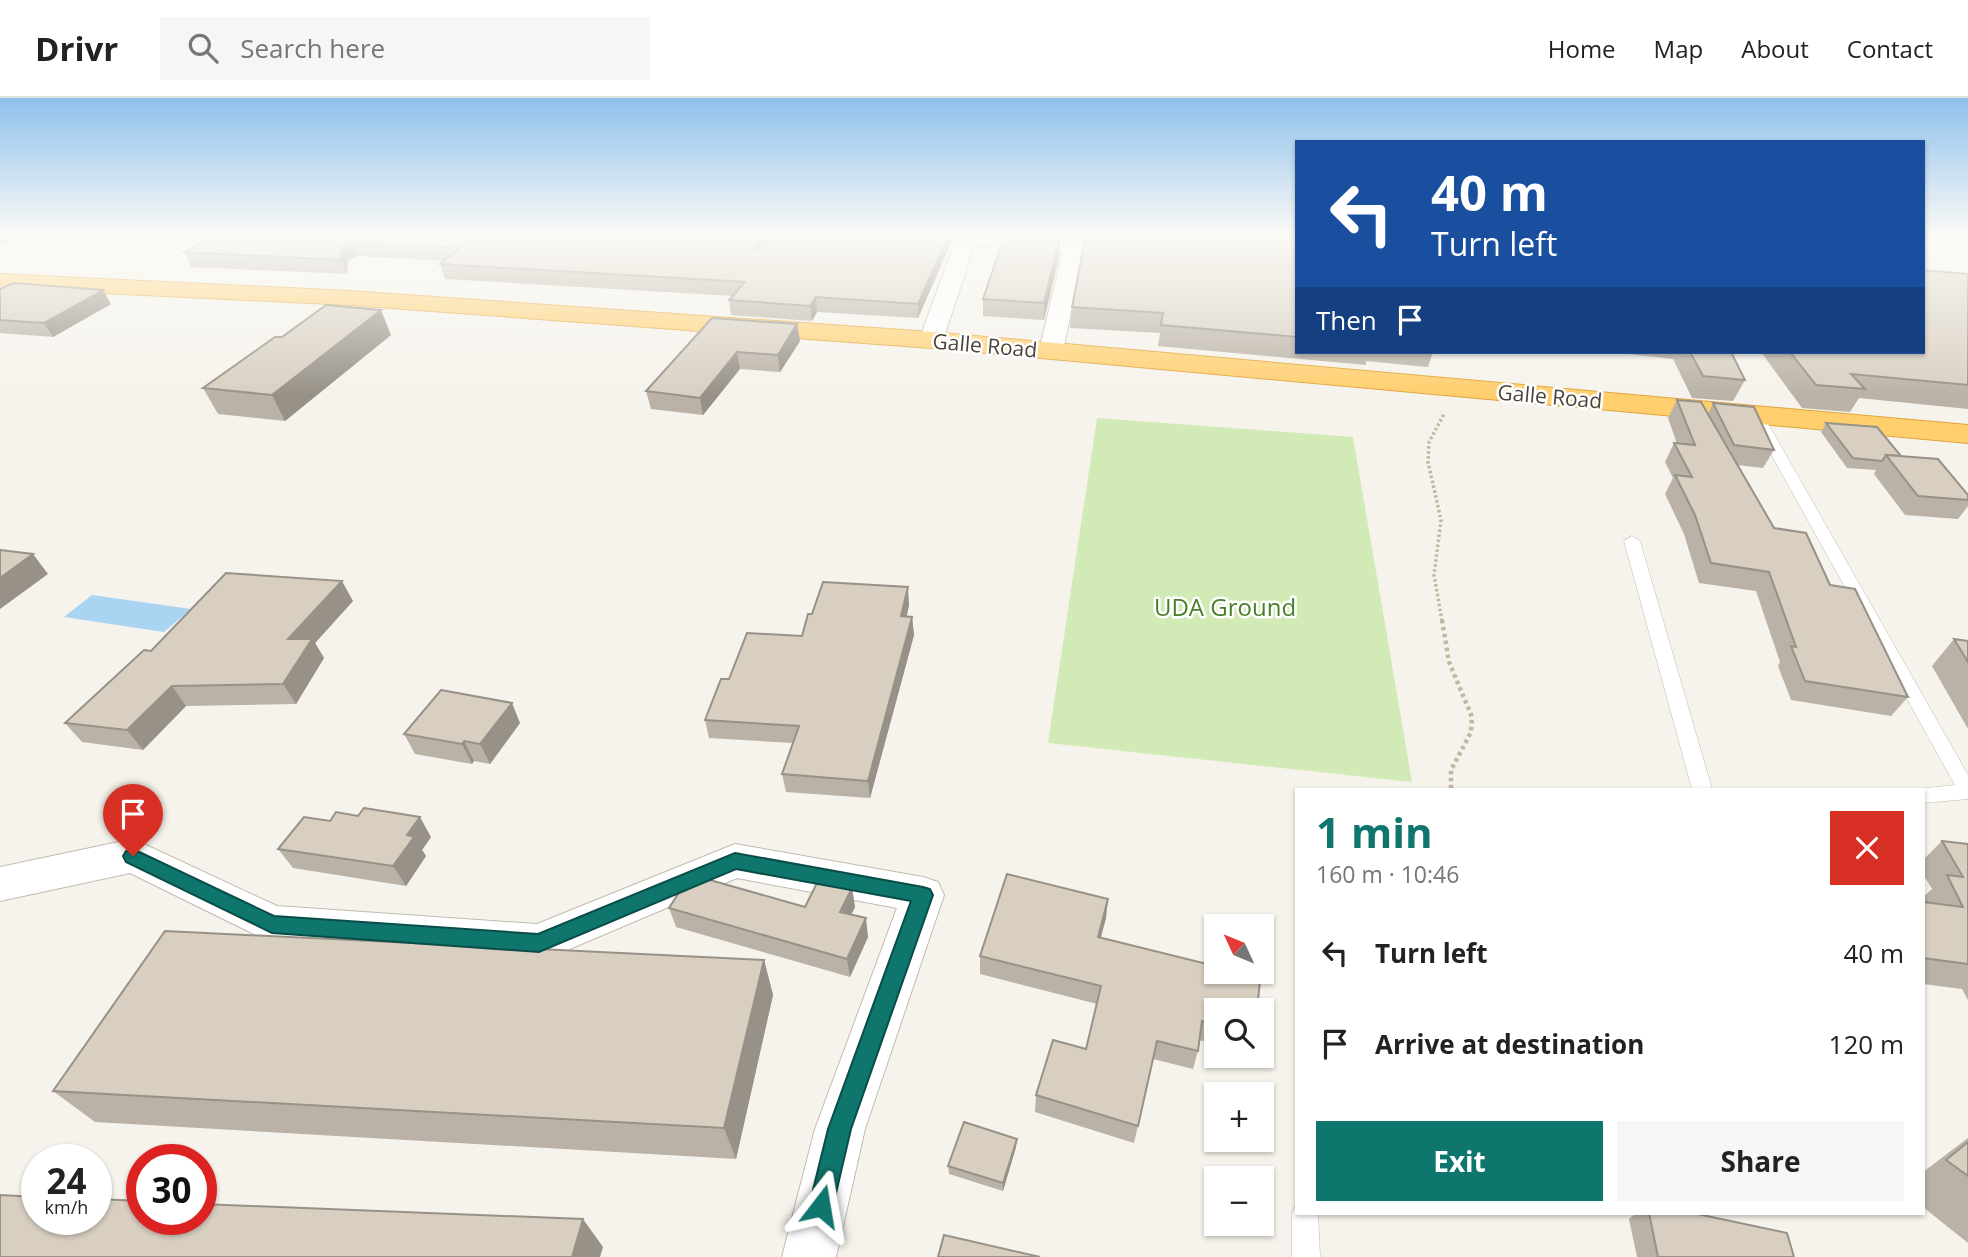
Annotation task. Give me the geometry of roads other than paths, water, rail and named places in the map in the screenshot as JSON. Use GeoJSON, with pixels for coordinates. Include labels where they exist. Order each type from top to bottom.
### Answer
{"type":"FeatureCollection","features":[{"type":"Feature","properties":{"kind":"highway","name":"Galle Road"},"geometry":{"type":"LineString","coordinates":[[149,288],[364,299],[931,340],[1968,434]]}},
{"type":"Feature","properties":{"kind":"street"},"geometry":{"type":"LineString","coordinates":[[0,297],[17,288]]}},
{"type":"Feature","properties":{"kind":"street"},"geometry":{"type":"LineString","coordinates":[[931,340],[948,288]]}},
{"type":"Feature","properties":{"kind":"street"},"geometry":{"type":"LineString","coordinates":[[1051,351],[1065,288]]}},
{"type":"Feature","properties":{"kind":"street"},"geometry":{"type":"LineString","coordinates":[[0,884],[133,856],[272,924],[539,943],[735,861],[923,895],[840,1129],[809,1257]]}},
{"type":"Feature","properties":{"kind":"lane"},"geometry":{"type":"LineString","coordinates":[[1755,414],[1968,792],[1925,795]]}},
{"type":"Feature","properties":{"kind":"lane"},"geometry":{"type":"LineString","coordinates":[[1632,541],[1702,788]]}},
{"type":"Feature","properties":{"kind":"lane"},"geometry":{"type":"LineString","coordinates":[[1305,1215],[1306,1257]]}},
{"type":"Feature","properties":{"kind":"water"},"geometry":{"type":"Polygon","coordinates":[[[92,595],[191,609],[164,632],[64,617],[92,595]]]}},
{"type":"Feature","properties":{"kind":"park label","name":"UDA Ground"},"geometry":{"type":"Point","coordinates":[1225,606]}}]}
